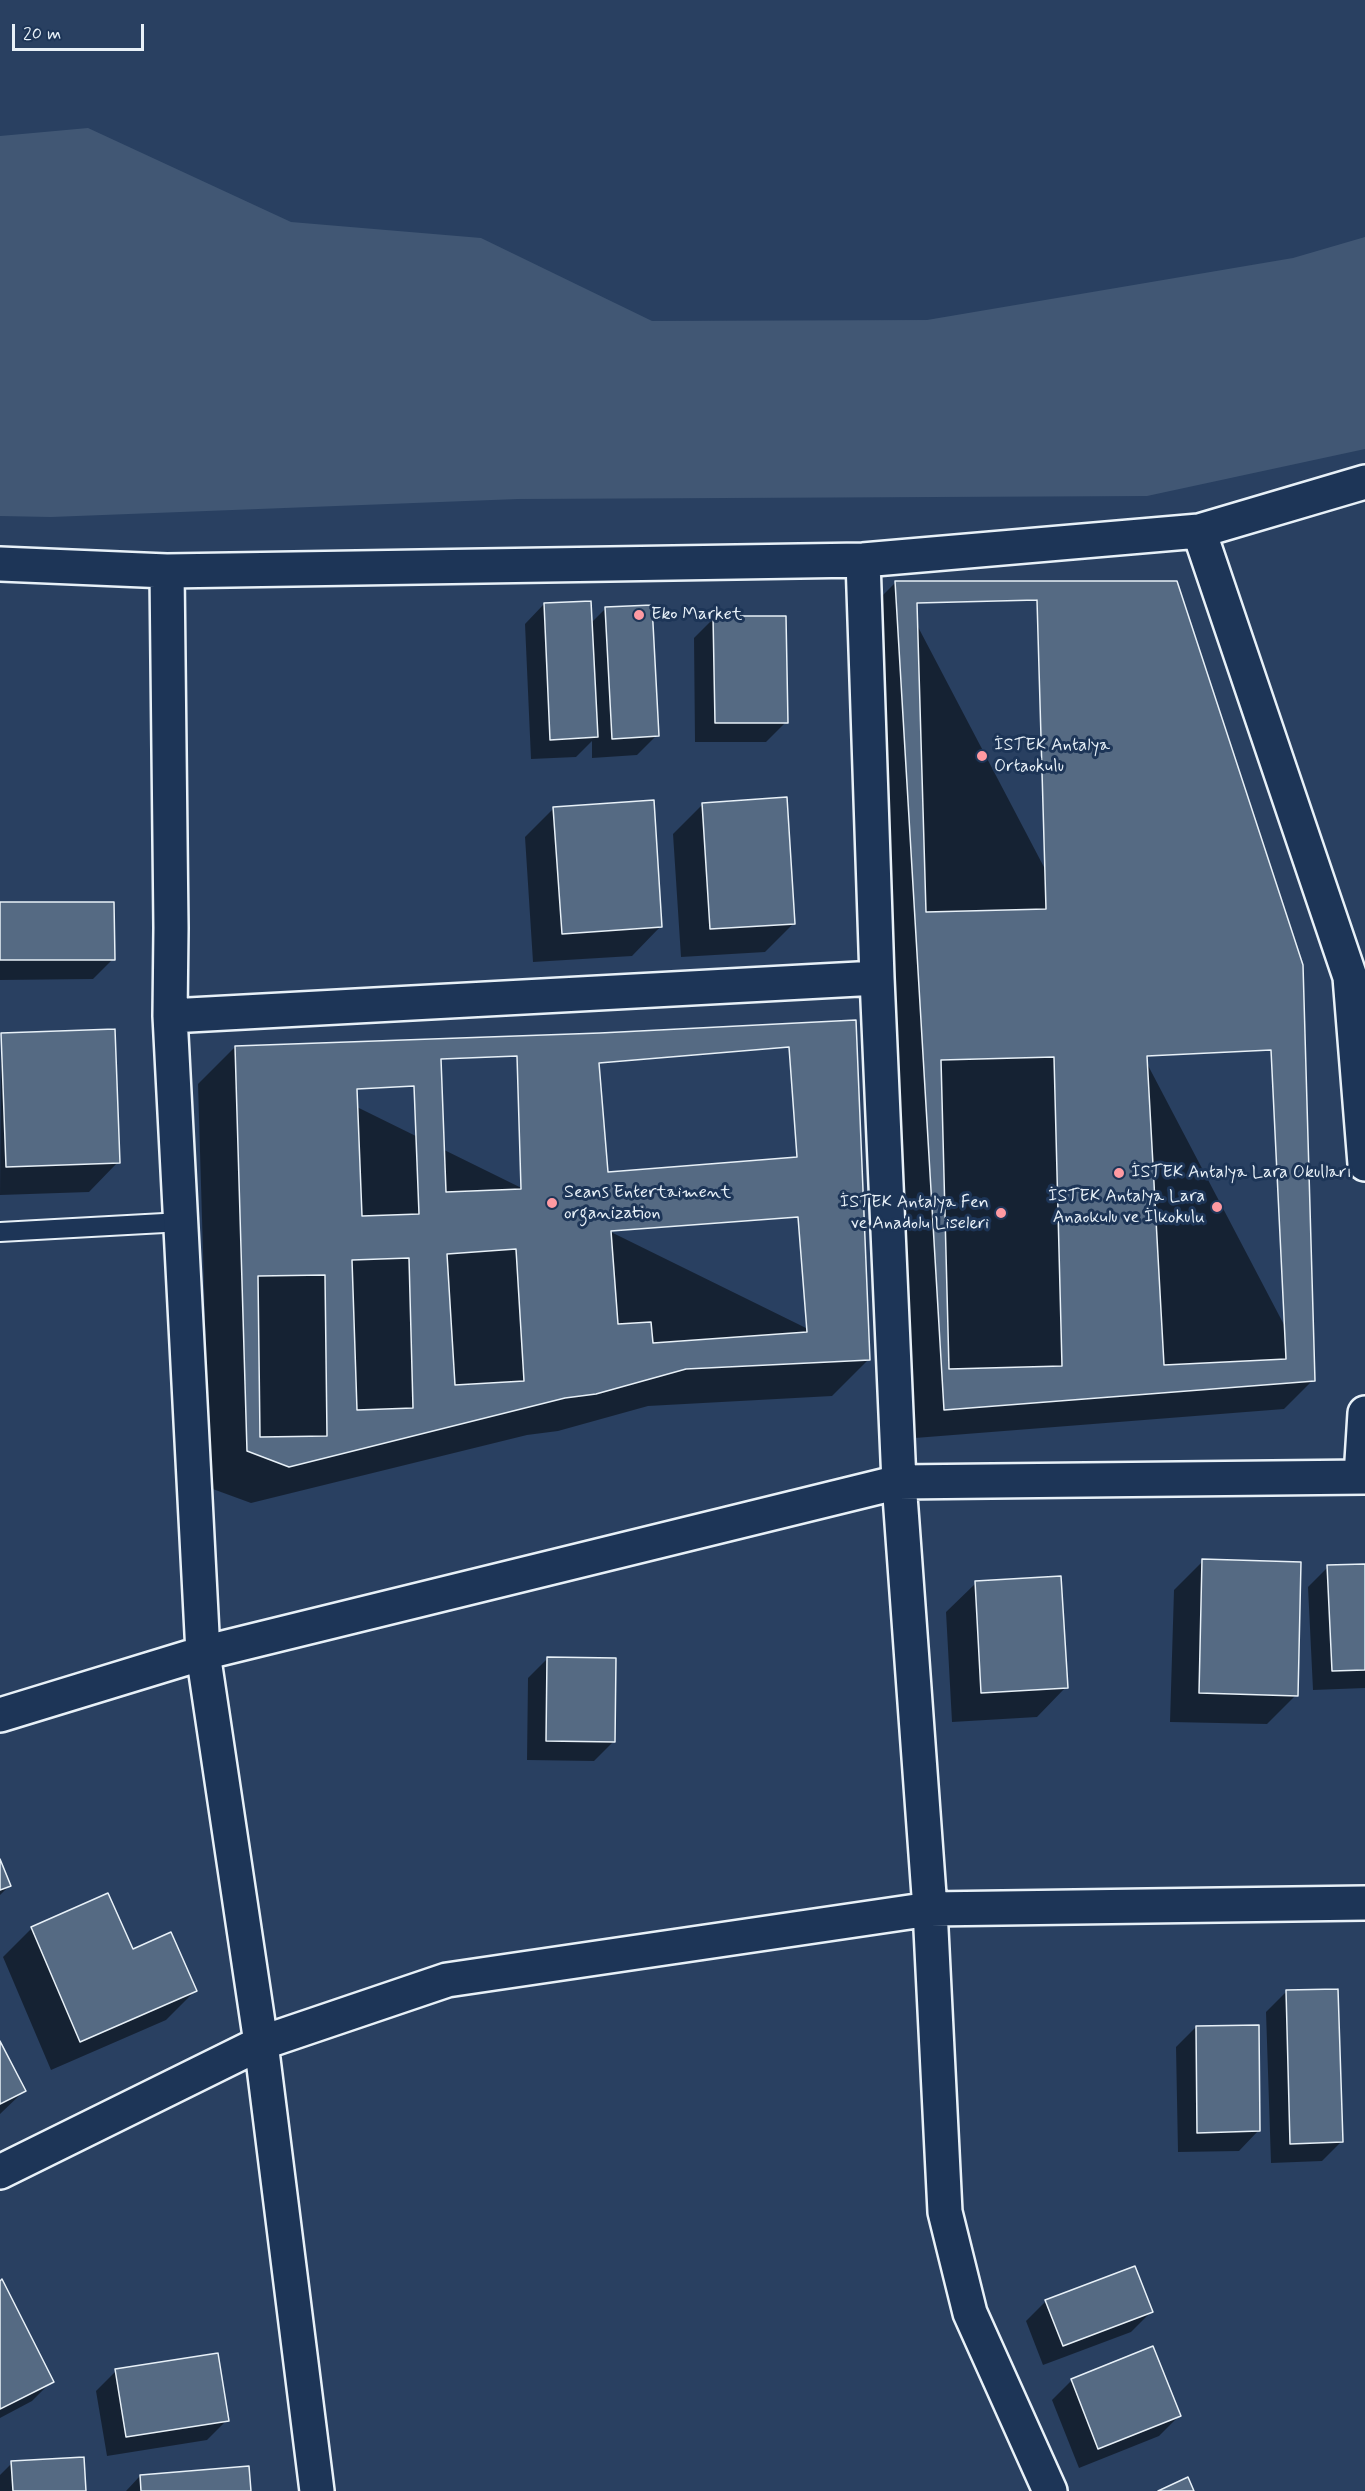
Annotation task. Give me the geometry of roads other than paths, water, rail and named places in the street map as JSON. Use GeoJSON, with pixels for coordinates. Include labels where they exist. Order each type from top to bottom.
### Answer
{"type":"FeatureCollection","features":[{"type":"Feature","properties":{"kind":"street"},"geometry":{"type":"LineString","coordinates":[[0,564],[167,571],[863,560],[1199,531],[1365,482]]}},
{"type":"Feature","properties":{"kind":"street"},"geometry":{"type":"LineString","coordinates":[[1199,531],[1350,977],[1365,1164]]}},
{"type":"Feature","properties":{"kind":"street"},"geometry":{"type":"LineString","coordinates":[[863,560],[877,978],[899,1482],[930,1910],[945,2212],[970,2313],[1050,2491]]}},
{"type":"Feature","properties":{"kind":"street"},"geometry":{"type":"LineString","coordinates":[[167,571],[170,1016],[203,1653],[261,2043],[317,2491]]}},
{"type":"Feature","properties":{"kind":"street"},"geometry":{"type":"LineString","coordinates":[[170,1016],[877,978]]}},
{"type":"Feature","properties":{"kind":"street"},"geometry":{"type":"LineString","coordinates":[[0,1715],[203,1653],[899,1482],[1363,1477],[1365,1413]]}},
{"type":"Feature","properties":{"kind":"street"},"geometry":{"type":"LineString","coordinates":[[0,2172],[261,2043],[447,1980],[930,1910],[1365,1903]]}},
{"type":"Feature","properties":{"kind":"lane"},"geometry":{"type":"LineString","coordinates":[[0,1232],[182,1222]]}},
{"type":"Feature","properties":{"kind":"place","name":"Eko Market"},"geometry":{"type":"Point","coordinates":[639,615]}},
{"type":"Feature","properties":{"kind":"place","name":"İSTEK Antalya Ortaokulu"},"geometry":{"type":"Point","coordinates":[982,756]}},
{"type":"Feature","properties":{"kind":"place","name":"İSTEK Antalya Lara Okulları"},"geometry":{"type":"Point","coordinates":[1119,1173]}},
{"type":"Feature","properties":{"kind":"place","name":"Seans Entertaiment organization"},"geometry":{"type":"Point","coordinates":[552,1203]}},
{"type":"Feature","properties":{"kind":"place","name":"İSTEK Antalya Lara Anaokulu ve İlkokulu"},"geometry":{"type":"Point","coordinates":[1217,1207]}},
{"type":"Feature","properties":{"kind":"place","name":"İSTEK Antalya Fen ve Anadolu Liseleri"},"geometry":{"type":"Point","coordinates":[1001,1213]}}]}
